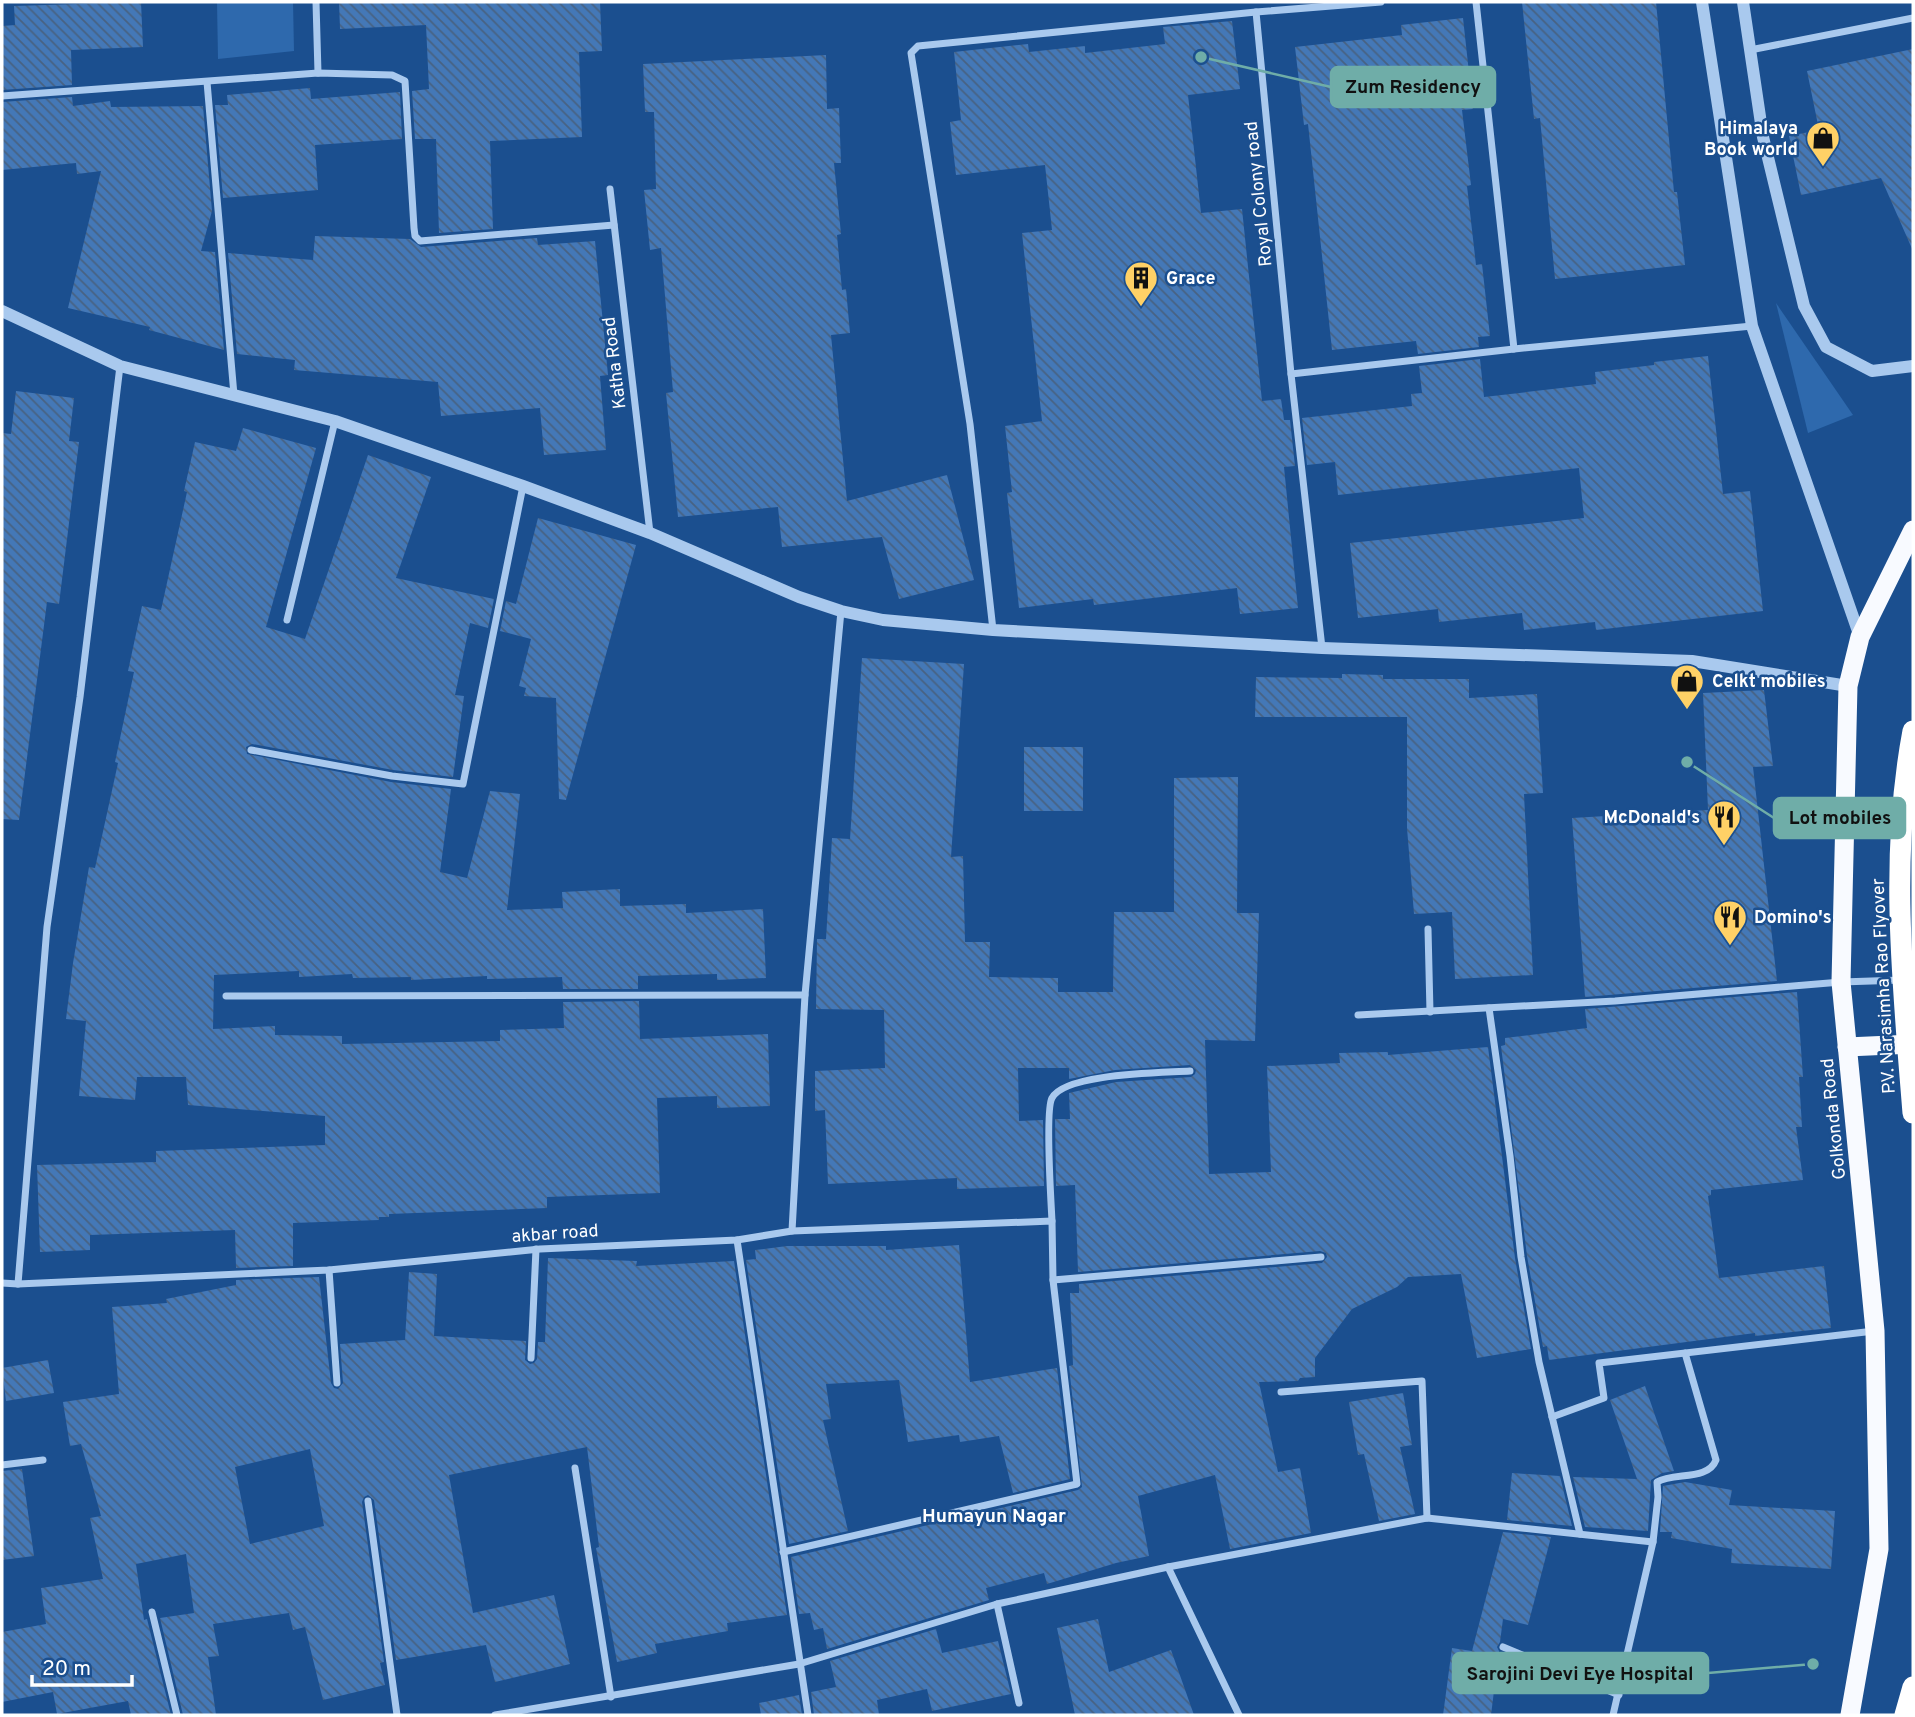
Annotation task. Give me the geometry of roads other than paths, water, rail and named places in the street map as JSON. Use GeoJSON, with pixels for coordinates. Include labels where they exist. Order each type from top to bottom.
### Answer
{"type":"FeatureCollection","features":[{"type":"Feature","properties":{"kind":"highway","name":"Golkonda Road"},"geometry":{"type":"LineString","coordinates":[[1850,1715],[1879,1549],[1875,1331],[1841,982],[1848,687],[1860,637],[1913,530]]}},
{"type":"Feature","properties":{"kind":"highway","name":"P.V. Narasimha Rao Flyover"},"geometry":{"type":"LineString","coordinates":[[1913,731],[1898,859],[1900,952],[1913,1113]]}},
{"type":"Feature","properties":{"kind":"highway"},"geometry":{"type":"LineString","coordinates":[[1847,1047],[1913,1044]]}},
{"type":"Feature","properties":{"kind":"highway"},"geometry":{"type":"LineString","coordinates":[[1905,1715],[1913,1687]]}},
{"type":"Feature","properties":{"kind":"street"},"geometry":{"type":"LineString","coordinates":[[316,2],[318,73]]}},
{"type":"Feature","properties":{"kind":"street"},"geometry":{"type":"LineString","coordinates":[[993,629],[970,424],[911,53],[918,46],[1381,2]]}},
{"type":"Feature","properties":{"kind":"street"},"geometry":{"type":"LineString","coordinates":[[1476,2],[1514,349]]}},
{"type":"Feature","properties":{"kind":"street"},"geometry":{"type":"LineString","coordinates":[[1702,2],[1752,326],[1860,637]]}},
{"type":"Feature","properties":{"kind":"street"},"geometry":{"type":"LineString","coordinates":[[1743,2],[1763,137],[1804,306],[1826,347],[1872,371],[1913,366]]}},
{"type":"Feature","properties":{"kind":"street","name":"Royal Colony road"},"geometry":{"type":"LineString","coordinates":[[1256,12],[1291,374],[1322,648]]}},
{"type":"Feature","properties":{"kind":"street"},"geometry":{"type":"LineString","coordinates":[[1750,50],[1913,18]]}},
{"type":"Feature","properties":{"kind":"street"},"geometry":{"type":"LineString","coordinates":[[2,96],[318,73],[392,75],[405,81],[414,228],[415,236],[420,241],[614,225]]}},
{"type":"Feature","properties":{"kind":"street"},"geometry":{"type":"LineString","coordinates":[[207,82],[234,395]]}},
{"type":"Feature","properties":{"kind":"street","name":"Katha Road"},"geometry":{"type":"LineString","coordinates":[[610,190],[650,533]]}},
{"type":"Feature","properties":{"kind":"street"},"geometry":{"type":"LineString","coordinates":[[2,311],[120,366],[335,421],[650,533],[799,597],[841,611],[883,620],[1322,648],[1692,661],[1848,687]]}},
{"type":"Feature","properties":{"kind":"street"},"geometry":{"type":"LineString","coordinates":[[1291,374],[1752,326]]}},
{"type":"Feature","properties":{"kind":"street"},"geometry":{"type":"LineString","coordinates":[[18,1284],[47,927],[80,697],[120,366]]}},
{"type":"Feature","properties":{"kind":"street"},"geometry":{"type":"LineString","coordinates":[[287,620],[335,421]]}},
{"type":"Feature","properties":{"kind":"street"},"geometry":{"type":"LineString","coordinates":[[251,750],[392,776],[463,784],[523,486]]}},
{"type":"Feature","properties":{"kind":"street"},"geometry":{"type":"LineString","coordinates":[[792,1231],[805,995],[841,611]]}},
{"type":"Feature","properties":{"kind":"street"},"geometry":{"type":"LineString","coordinates":[[1428,929],[1430,1012]]}},
{"type":"Feature","properties":{"kind":"street"},"geometry":{"type":"LineString","coordinates":[[1359,1015],[1615,1001],[1841,982],[1913,980]]}},
{"type":"Feature","properties":{"kind":"street"},"geometry":{"type":"LineString","coordinates":[[226,996],[805,995]]}},
{"type":"Feature","properties":{"kind":"street"},"geometry":{"type":"LineString","coordinates":[[1489,1009],[1521,1257],[1539,1362],[1580,1534]]}},
{"type":"Feature","properties":{"kind":"street"},"geometry":{"type":"LineString","coordinates":[[783,1552],[1077,1484],[1053,1280],[1049,1117],[1051,1098],[1065,1086],[1085,1079],[1190,1070]]}},
{"type":"Feature","properties":{"kind":"street","name":"akbar road"},"geometry":{"type":"LineString","coordinates":[[2,1283],[329,1270],[536,1249],[737,1240],[792,1231],[1052,1221]]}},
{"type":"Feature","properties":{"kind":"street"},"geometry":{"type":"LineString","coordinates":[[737,1240],[808,1715]]}},
{"type":"Feature","properties":{"kind":"street"},"geometry":{"type":"LineString","coordinates":[[531,1358],[536,1249]]}},
{"type":"Feature","properties":{"kind":"street"},"geometry":{"type":"LineString","coordinates":[[1053,1280],[1321,1257]]}},
{"type":"Feature","properties":{"kind":"street"},"geometry":{"type":"LineString","coordinates":[[329,1270],[337,1384]]}},
{"type":"Feature","properties":{"kind":"street"},"geometry":{"type":"LineString","coordinates":[[1552,1416],[1604,1398],[1599,1363],[1875,1331]]}},
{"type":"Feature","properties":{"kind":"street"},"geometry":{"type":"LineString","coordinates":[[1613,1715],[1653,1542],[1657,1482],[1664,1478],[1706,1471],[1714,1466],[1716,1460],[1685,1353]]}},
{"type":"Feature","properties":{"kind":"street"},"geometry":{"type":"LineString","coordinates":[[1281,1392],[1422,1381],[1427,1518]]}},
{"type":"Feature","properties":{"kind":"street"},"geometry":{"type":"LineString","coordinates":[[2,1465],[43,1460]]}},
{"type":"Feature","properties":{"kind":"street"},"geometry":{"type":"LineString","coordinates":[[575,1468],[611,1697]]}},
{"type":"Feature","properties":{"kind":"street"},"geometry":{"type":"LineString","coordinates":[[368,1501],[397,1715]]}},
{"type":"Feature","properties":{"kind":"street"},"geometry":{"type":"LineString","coordinates":[[495,1715],[799,1664],[998,1604],[1168,1567],[1427,1518],[1653,1542]]}},
{"type":"Feature","properties":{"kind":"street"},"geometry":{"type":"LineString","coordinates":[[1168,1567],[1239,1715]]}},
{"type":"Feature","properties":{"kind":"street"},"geometry":{"type":"LineString","coordinates":[[998,1604],[1019,1703]]}},
{"type":"Feature","properties":{"kind":"street"},"geometry":{"type":"LineString","coordinates":[[152,1612],[177,1715]]}},
{"type":"Feature","properties":{"kind":"street"},"geometry":{"type":"LineString","coordinates":[[1503,1647],[1619,1695]]}},
{"type":"Feature","properties":{"kind":"place","name":"Zum Residency"},"geometry":{"type":"Point","coordinates":[1201,57]}},
{"type":"Feature","properties":{"kind":"place","name":"Himalaya Book world"},"geometry":{"type":"Point","coordinates":[1823,168]}},
{"type":"Feature","properties":{"kind":"place","name":"Grace"},"geometry":{"type":"Point","coordinates":[1141,308]}},
{"type":"Feature","properties":{"kind":"place","name":"Celkt mobiles"},"geometry":{"type":"Point","coordinates":[1687,711]}},
{"type":"Feature","properties":{"kind":"place","name":"Lot mobiles"},"geometry":{"type":"Point","coordinates":[1687,762]}},
{"type":"Feature","properties":{"kind":"place","name":"McDonald's"},"geometry":{"type":"Point","coordinates":[1724,847]}},
{"type":"Feature","properties":{"kind":"place","name":"Domino's"},"geometry":{"type":"Point","coordinates":[1730,947]}},
{"type":"Feature","properties":{"kind":"place","name":"Sarojini Devi Eye Hospital"},"geometry":{"type":"Point","coordinates":[1813,1664]}},
{"type":"Feature","properties":{"kind":"district","name":"Humayun Nagar"},"geometry":{"type":"Point","coordinates":[994,1515]}}]}
